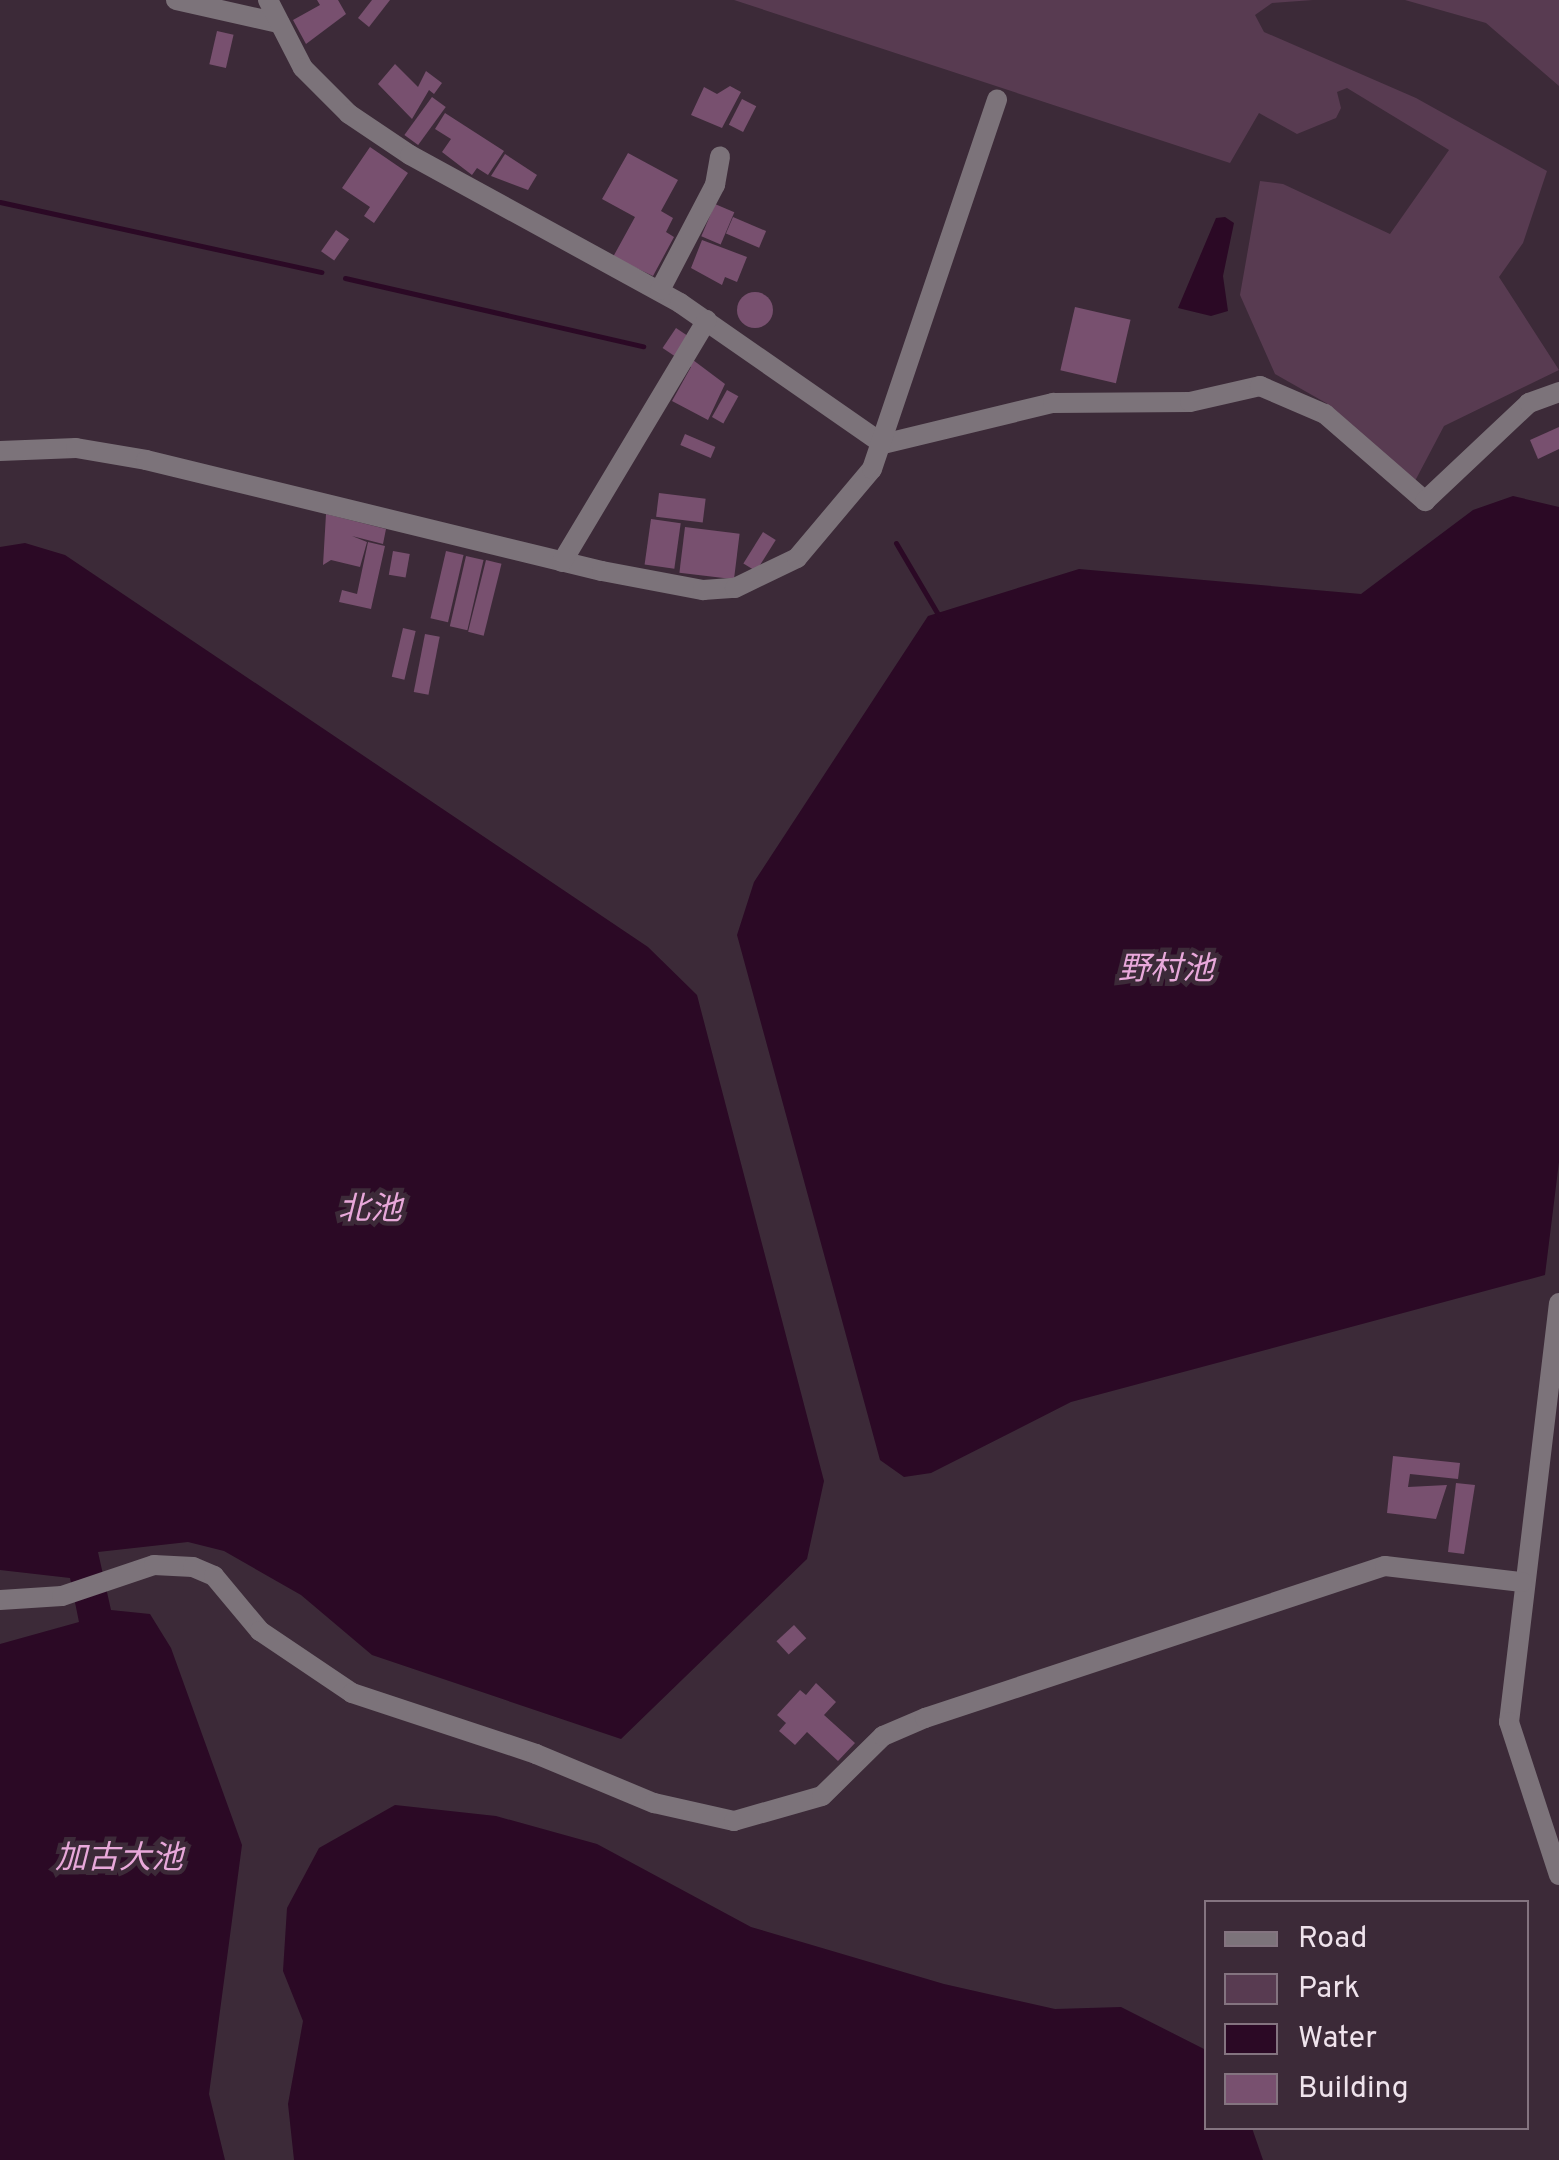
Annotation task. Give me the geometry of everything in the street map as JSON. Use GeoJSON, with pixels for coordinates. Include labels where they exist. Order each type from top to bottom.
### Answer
{"type":"FeatureCollection","features":[{"type":"Feature","properties":{"kind":"street"},"geometry":{"type":"LineString","coordinates":[[176,0],[280,23]]}},
{"type":"Feature","properties":{"kind":"street"},"geometry":{"type":"LineString","coordinates":[[268,0],[304,68],[349,114],[410,154],[660,290],[884,444],[1052,404],[1190,402],[1260,386],[1325,414],[1426,501],[1529,403],[1559,392]]}},
{"type":"Feature","properties":{"kind":"street"},"geometry":{"type":"LineString","coordinates":[[0,451],[76,448],[146,460],[562,562],[703,590],[735,588],[797,558],[872,469],[884,444],[997,100]]}},
{"type":"Feature","properties":{"kind":"street"},"geometry":{"type":"LineString","coordinates":[[660,290],[715,184],[720,156]]}},
{"type":"Feature","properties":{"kind":"street"},"geometry":{"type":"LineString","coordinates":[[562,562],[707,320]]}},
{"type":"Feature","properties":{"kind":"street"},"geometry":{"type":"LineString","coordinates":[[1559,1303],[1522,1582],[1509,1722],[1559,1874]]}},
{"type":"Feature","properties":{"kind":"street"},"geometry":{"type":"LineString","coordinates":[[0,1600],[62,1596],[154,1564],[193,1567],[214,1576],[260,1630],[352,1693],[536,1754],[654,1803],[734,1821],[822,1796],[883,1736],[925,1718],[1385,1566],[1522,1582]]}},
{"type":"Feature","properties":{"kind":"green space"},"geometry":{"type":"Polygon","coordinates":[[[734,0],[1313,0],[1272,3],[1255,15],[1264,32],[1416,98],[1547,171],[1523,243],[1499,277],[1559,370],[1444,426],[1415,481],[1326,403],[1275,374],[1240,295],[1260,181],[1283,184],[1390,234],[1449,150],[1347,88],[1337,92],[1341,108],[1336,118],[1297,134],[1259,113],[1230,163],[734,0]]]}},
{"type":"Feature","properties":{"kind":"green space"},"geometry":{"type":"Polygon","coordinates":[[[1405,0],[1559,0],[1559,86],[1486,23],[1405,0]]]}},
{"type":"Feature","properties":{"kind":"water"},"geometry":{"type":"Polygon","coordinates":[[[1225,217],[1234,223],[1223,276],[1228,311],[1211,316],[1178,308],[1216,218],[1225,217]]]}},
{"type":"Feature","properties":{"kind":"water","name":"野村池"},"geometry":{"type":"Polygon","coordinates":[[[1513,496],[1559,507],[1559,1162],[1545,1275],[1071,1402],[931,1473],[904,1477],[880,1460],[737,935],[754,882],[928,616],[1079,569],[1361,594],[1473,510],[1513,496]]]}},
{"type":"Feature","properties":{"kind":"water","name":"北池"},"geometry":{"type":"Polygon","coordinates":[[[25,543],[65,555],[648,947],[697,995],[824,1481],[807,1559],[621,1739],[372,1655],[301,1595],[224,1551],[188,1542],[98,1552],[111,1610],[150,1614],[171,1648],[242,1845],[209,2094],[225,2160],[0,2160],[0,1644],[79,1622],[70,1578],[0,1570],[0,547],[25,543]]]}},
{"type":"Feature","properties":{"kind":"water"},"geometry":{"type":"Polygon","coordinates":[[[395,1805],[496,1816],[597,1844],[751,1927],[944,1984],[1055,2009],[1121,2007],[1204,2049],[1204,2130],[1253,2130],[1263,2160],[294,2160],[288,2104],[303,2021],[283,1971],[287,1908],[319,1848],[395,1805]]]}},
{"type":"Feature","properties":{"kind":"building"},"geometry":{"type":"Polygon","coordinates":[[[317,0],[338,0],[346,14],[306,44],[293,20],[320,5],[317,0]]]}},
{"type":"Feature","properties":{"kind":"building"},"geometry":{"type":"Polygon","coordinates":[[[372,0],[390,0],[369,27],[358,18],[372,0]]]}},
{"type":"Feature","properties":{"kind":"building"},"geometry":{"type":"Polygon","coordinates":[[[217,31],[234,35],[226,68],[209,64],[217,31]]]}},
{"type":"Feature","properties":{"kind":"building"},"geometry":{"type":"Polygon","coordinates":[[[395,64],[418,87],[426,71],[442,83],[434,94],[429,90],[412,119],[378,84],[395,64]]]}},
{"type":"Feature","properties":{"kind":"building"},"geometry":{"type":"Polygon","coordinates":[[[730,86],[741,92],[722,128],[691,115],[704,87],[717,94],[730,86]]]}},
{"type":"Feature","properties":{"kind":"building"},"geometry":{"type":"Polygon","coordinates":[[[432,97],[446,107],[418,145],[404,135],[432,97]]]}},
{"type":"Feature","properties":{"kind":"building"},"geometry":{"type":"Polygon","coordinates":[[[742,99],[756,106],[743,132],[729,125],[742,99]]]}},
{"type":"Feature","properties":{"kind":"building"},"geometry":{"type":"Polygon","coordinates":[[[445,113],[504,151],[488,175],[477,168],[472,175],[442,152],[451,139],[435,129],[445,113]]]}},
{"type":"Feature","properties":{"kind":"building"},"geometry":{"type":"Polygon","coordinates":[[[370,147],[408,173],[374,223],[364,216],[370,207],[342,188],[370,147]]]}},
{"type":"Feature","properties":{"kind":"building"},"geometry":{"type":"Polygon","coordinates":[[[628,153],[678,180],[661,211],[673,218],[666,232],[674,237],[653,276],[613,257],[635,217],[602,199],[628,153]]]}},
{"type":"Feature","properties":{"kind":"building"},"geometry":{"type":"Polygon","coordinates":[[[505,154],[537,175],[528,190],[491,176],[505,154]]]}},
{"type":"Feature","properties":{"kind":"building"},"geometry":{"type":"Polygon","coordinates":[[[715,204],[734,212],[721,244],[701,236],[715,204]]]}},
{"type":"Feature","properties":{"kind":"building"},"geometry":{"type":"Polygon","coordinates":[[[733,217],[766,231],[759,248],[726,234],[733,217]]]}},
{"type":"Feature","properties":{"kind":"building"},"geometry":{"type":"Polygon","coordinates":[[[336,230],[349,239],[334,260],[321,251],[336,230]]]}},
{"type":"Feature","properties":{"kind":"building"},"geometry":{"type":"Polygon","coordinates":[[[702,240],[747,257],[737,282],[725,277],[722,285],[691,268],[702,240]]]}},
{"type":"Feature","properties":{"kind":"building"},"geometry":{"type":"Polygon","coordinates":[[[755,292],[768,297],[773,310],[768,323],[755,328],[742,323],[737,310],[742,297],[755,292]]]}},
{"type":"Feature","properties":{"kind":"building"},"geometry":{"type":"Polygon","coordinates":[[[1075,307],[1131,320],[1116,383],[1060,370],[1075,307]]]}},
{"type":"Feature","properties":{"kind":"building"},"geometry":{"type":"Polygon","coordinates":[[[676,328],[691,338],[678,358],[663,348],[676,328]]]}},
{"type":"Feature","properties":{"kind":"building"},"geometry":{"type":"Polygon","coordinates":[[[689,357],[725,384],[708,420],[672,401],[691,367],[685,364],[689,357]]]}},
{"type":"Feature","properties":{"kind":"building"},"geometry":{"type":"Polygon","coordinates":[[[727,390],[738,396],[723,423],[712,417],[727,390]]]}},
{"type":"Feature","properties":{"kind":"building"},"geometry":{"type":"Polygon","coordinates":[[[1559,427],[1559,449],[1538,459],[1530,440],[1559,427]]]}},
{"type":"Feature","properties":{"kind":"building"},"geometry":{"type":"Polygon","coordinates":[[[685,434],[715,447],[711,458],[680,445],[685,434]]]}},
{"type":"Feature","properties":{"kind":"building"},"geometry":{"type":"Polygon","coordinates":[[[659,493],[706,499],[703,523],[656,517],[659,493]]]}},
{"type":"Feature","properties":{"kind":"building"},"geometry":{"type":"Polygon","coordinates":[[[326,514],[386,529],[383,544],[352,536],[367,542],[360,567],[331,560],[323,565],[326,514]]]}},
{"type":"Feature","properties":{"kind":"building"},"geometry":{"type":"Polygon","coordinates":[[[651,519],[681,523],[674,569],[645,565],[651,519]]]}},
{"type":"Feature","properties":{"kind":"building"},"geometry":{"type":"Polygon","coordinates":[[[685,527],[740,534],[734,579],[679,573],[685,527]]]}},
{"type":"Feature","properties":{"kind":"building"},"geometry":{"type":"Polygon","coordinates":[[[763,532],[776,540],[756,571],[743,563],[763,532]]]}},
{"type":"Feature","properties":{"kind":"building"},"geometry":{"type":"Polygon","coordinates":[[[368,542],[385,546],[371,609],[339,602],[342,590],[357,594],[368,542]]]}},
{"type":"Feature","properties":{"kind":"building"},"geometry":{"type":"Polygon","coordinates":[[[393,551],[410,554],[406,578],[389,575],[393,551]]]}},
{"type":"Feature","properties":{"kind":"building"},"geometry":{"type":"Polygon","coordinates":[[[446,551],[464,555],[448,622],[430,618],[446,551]]]}},
{"type":"Feature","properties":{"kind":"building"},"geometry":{"type":"Polygon","coordinates":[[[466,556],[484,560],[467,630],[450,626],[466,556]]]}},
{"type":"Feature","properties":{"kind":"building"},"geometry":{"type":"Polygon","coordinates":[[[486,560],[502,564],[484,636],[468,632],[486,560]]]}},
{"type":"Feature","properties":{"kind":"building"},"geometry":{"type":"Polygon","coordinates":[[[403,628],[416,631],[404,680],[392,677],[403,628]]]}},
{"type":"Feature","properties":{"kind":"building"},"geometry":{"type":"Polygon","coordinates":[[[425,634],[440,637],[428,695],[414,692],[425,634]]]}},
{"type":"Feature","properties":{"kind":"building"},"geometry":{"type":"Polygon","coordinates":[[[1393,1456],[1460,1463],[1458,1479],[1410,1474],[1408,1487],[1447,1485],[1436,1519],[1387,1513],[1393,1456]]]}},
{"type":"Feature","properties":{"kind":"building"},"geometry":{"type":"Polygon","coordinates":[[[1456,1483],[1475,1485],[1464,1554],[1448,1552],[1456,1483]]]}},
{"type":"Feature","properties":{"kind":"building"},"geometry":{"type":"Polygon","coordinates":[[[794,1625],[806,1638],[789,1655],[776,1641],[794,1625]]]}},
{"type":"Feature","properties":{"kind":"building"},"geometry":{"type":"Polygon","coordinates":[[[816,1683],[836,1702],[824,1715],[855,1743],[838,1761],[807,1732],[795,1745],[779,1731],[786,1723],[777,1715],[800,1690],[806,1695],[816,1683]]]}},
{"type":"Feature","properties":{"kind":"waterway"},"geometry":{"type":"LineString","coordinates":[[0,202],[321,272]]}},
{"type":"Feature","properties":{"kind":"waterway"},"geometry":{"type":"LineString","coordinates":[[345,278],[643,346]]}},
{"type":"Feature","properties":{"kind":"waterway"},"geometry":{"type":"LineString","coordinates":[[896,543],[939,616]]}},
{"type":"Feature","properties":{"kind":"water label","name":"加古大池"},"geometry":{"type":"Point","coordinates":[119,1860]}}]}
